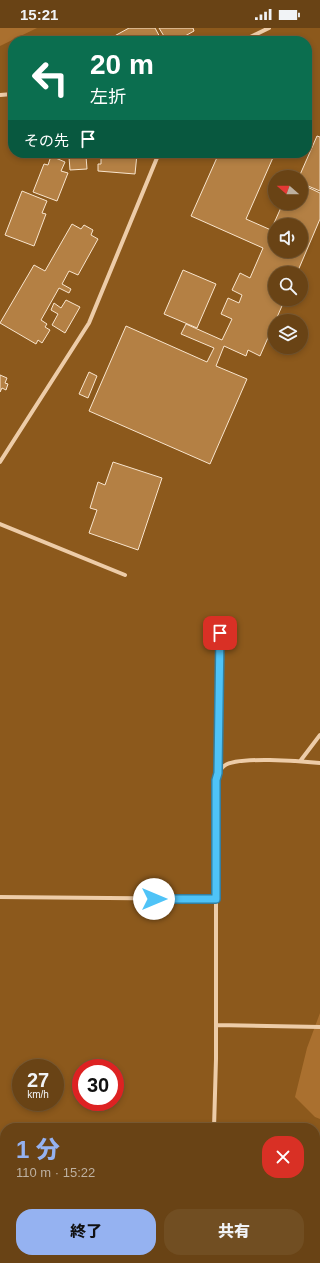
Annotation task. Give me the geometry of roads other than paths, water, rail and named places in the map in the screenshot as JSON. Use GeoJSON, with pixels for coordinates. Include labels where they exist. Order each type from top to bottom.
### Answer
{"type":"FeatureCollection","features":[{"type":"Feature","properties":{"kind":"street"},"geometry":{"type":"LineString","coordinates":[[252,36],[269,28]]}},
{"type":"Feature","properties":{"kind":"street"},"geometry":{"type":"LineString","coordinates":[[0,462],[89,323],[157,158]]}},
{"type":"Feature","properties":{"kind":"street"},"geometry":{"type":"LineString","coordinates":[[0,524],[125,575]]}},
{"type":"Feature","properties":{"kind":"street"},"geometry":{"type":"LineString","coordinates":[[214,1123],[216,1026],[216,780],[218,773],[220,633]]}},
{"type":"Feature","properties":{"kind":"street"},"geometry":{"type":"LineString","coordinates":[[301,760],[320,735]]}},
{"type":"Feature","properties":{"kind":"street"},"geometry":{"type":"LineString","coordinates":[[218,773],[224,766],[234,761],[301,760],[320,763]]}},
{"type":"Feature","properties":{"kind":"street"},"geometry":{"type":"LineString","coordinates":[[0,897],[216,899]]}},
{"type":"Feature","properties":{"kind":"street"},"geometry":{"type":"LineString","coordinates":[[216,1026],[320,1027]]}}]}
